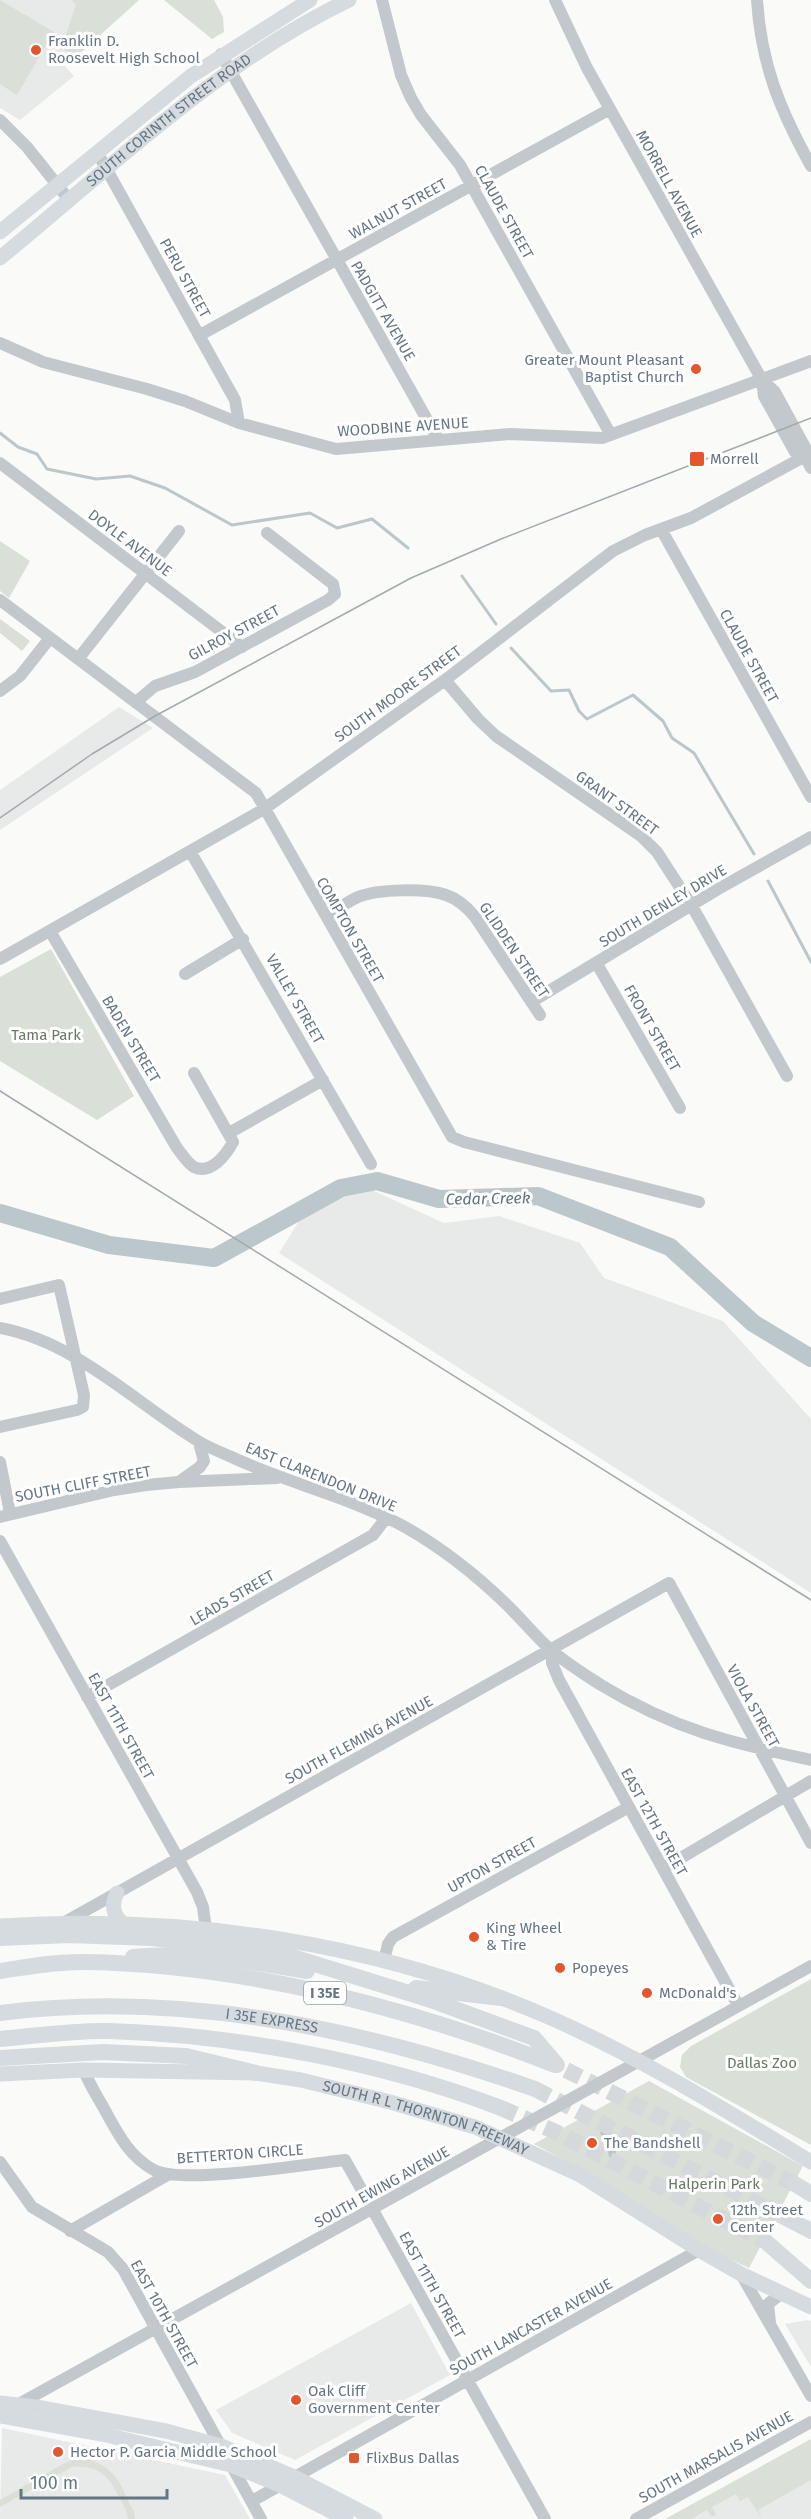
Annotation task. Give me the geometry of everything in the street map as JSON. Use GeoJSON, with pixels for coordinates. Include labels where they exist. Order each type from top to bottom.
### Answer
{"type":"FeatureCollection","features":[{"type":"Feature","properties":{"kind":"highway","name":"I 35E"},"geometry":{"type":"LineString","coordinates":[[0,1938],[69,1935],[151,1938],[273,1951],[428,1999],[534,2038],[562,2068],[505,2045],[339,1996],[279,1984],[172,1968],[84,1962],[0,1971]]}},
{"type":"Feature","properties":{"kind":"highway"},"geometry":{"type":"LineString","coordinates":[[84,1962],[167,1954],[249,1961],[413,1987],[501,1998]]}},
{"type":"Feature","properties":{"kind":"highway","name":"I 35E EXPRESS"},"geometry":{"type":"LineString","coordinates":[[0,2013],[52,2006],[169,2006],[304,2025],[409,2049],[535,2089]]}},
{"type":"Feature","properties":{"kind":"highway","name":"SOUTH R L THORNTON FREEWAY"},"geometry":{"type":"LineString","coordinates":[[0,2039],[107,2031],[200,2038],[324,2057],[448,2088],[501,2108]]}},
{"type":"Feature","properties":{"kind":"highway"},"geometry":{"type":"LineString","coordinates":[[0,2058],[104,2052],[186,2056],[256,2073]]}},
{"type":"Feature","properties":{"kind":"highway"},"geometry":{"type":"LineString","coordinates":[[795,2184],[811,2194]]}},
{"type":"Feature","properties":{"kind":"highway"},"geometry":{"type":"LineString","coordinates":[[780,2215],[811,2231]]}},
{"type":"Feature","properties":{"kind":"highway"},"geometry":{"type":"LineString","coordinates":[[811,2266],[765,2241],[811,2281]]}},
{"type":"Feature","properties":{"kind":"main road","name":"SOUTH CORINTH STREET ROAD"},"geometry":{"type":"LineString","coordinates":[[0,232],[156,102],[221,54],[310,0]]}},
{"type":"Feature","properties":{"kind":"main road","name":"SOUTH CORINTH STREET ROAD"},"geometry":{"type":"LineString","coordinates":[[0,258],[171,115],[271,44],[342,2]]}},
{"type":"Feature","properties":{"kind":"main road"},"geometry":{"type":"LineString","coordinates":[[117,1893],[114,1899],[114,1910],[119,1921],[126,1926]]}},
{"type":"Feature","properties":{"kind":"main road"},"geometry":{"type":"LineString","coordinates":[[0,1926],[65,1922],[206,1930],[299,1941],[384,1961],[501,1998],[552,2019],[639,2061],[811,2162]]}},
{"type":"Feature","properties":{"kind":"main road","name":"SOUTH R L THORNTON FREEWAY"},"geometry":{"type":"LineString","coordinates":[[0,2074],[84,2070],[256,2073],[301,2080],[390,2102],[475,2127],[580,2175],[699,2250],[741,2274],[811,2307]]}},
{"type":"Feature","properties":{"kind":"main road"},"geometry":{"type":"LineString","coordinates":[[0,2403],[19,2404],[103,2426],[231,2464],[280,2485],[346,2519]]}},
{"type":"Feature","properties":{"kind":"main road"},"geometry":{"type":"LineString","coordinates":[[0,2415],[166,2431],[220,2446],[294,2477],[375,2519]]}},
{"type":"Feature","properties":{"kind":"street","name":"CLAUDE STREET"},"geometry":{"type":"LineString","coordinates":[[382,0],[400,75],[411,98],[472,185],[611,435]]}},
{"type":"Feature","properties":{"kind":"street","name":"MORRELL AVENUE"},"geometry":{"type":"LineString","coordinates":[[555,0],[587,68],[762,380],[764,396],[795,452],[808,454],[811,468]]}},
{"type":"Feature","properties":{"kind":"street"},"geometry":{"type":"LineString","coordinates":[[757,0],[759,34],[774,91],[787,122],[811,166]]}},
{"type":"Feature","properties":{"kind":"street","name":"PADGITT AVENUE"},"geometry":{"type":"LineString","coordinates":[[221,54],[438,439]]}},
{"type":"Feature","properties":{"kind":"street","name":"WALNUT STREET"},"geometry":{"type":"LineString","coordinates":[[200,336],[610,109]]}},
{"type":"Feature","properties":{"kind":"street"},"geometry":{"type":"LineString","coordinates":[[0,120],[27,147],[70,201]]}},
{"type":"Feature","properties":{"kind":"street","name":"PERU STREET"},"geometry":{"type":"LineString","coordinates":[[97,152],[235,400],[239,423]]}},
{"type":"Feature","properties":{"kind":"street","name":"WOODBINE AVENUE"},"geometry":{"type":"LineString","coordinates":[[0,343],[42,362],[166,395],[239,423],[336,449],[510,434],[589,438],[611,435],[811,361]]}},
{"type":"Feature","properties":{"kind":"street","name":"SOUTH MOORE STREET"},"geometry":{"type":"LineString","coordinates":[[0,959],[264,808],[445,680],[613,551],[707,509],[808,454]]}},
{"type":"Feature","properties":{"kind":"street","name":"DOYLE AVENUE"},"geometry":{"type":"LineString","coordinates":[[0,463],[242,647]]}},
{"type":"Feature","properties":{"kind":"street","name":"CLAUDE STREET"},"geometry":{"type":"LineString","coordinates":[[661,530],[811,797]]}},
{"type":"Feature","properties":{"kind":"street"},"geometry":{"type":"LineString","coordinates":[[78,659],[179,531]]}},
{"type":"Feature","properties":{"kind":"street","name":"GILROY STREET"},"geometry":{"type":"LineString","coordinates":[[137,701],[155,686],[195,672],[328,600],[335,594],[333,584],[267,533]]}},
{"type":"Feature","properties":{"kind":"street","name":"COMPTON STREET"},"geometry":{"type":"LineString","coordinates":[[0,600],[137,701],[256,793],[452,1137],[699,1202]]}},
{"type":"Feature","properties":{"kind":"street"},"geometry":{"type":"LineString","coordinates":[[0,691],[20,676],[50,638]]}},
{"type":"Feature","properties":{"kind":"street","name":"GRANT STREET"},"geometry":{"type":"LineString","coordinates":[[445,680],[496,736],[641,836],[657,852],[692,906],[787,1076]]}},
{"type":"Feature","properties":{"kind":"street","name":"SOUTH DENLEY DRIVE"},"geometry":{"type":"LineString","coordinates":[[531,1002],[811,837]]}},
{"type":"Feature","properties":{"kind":"street","name":"VALLEY STREET"},"geometry":{"type":"LineString","coordinates":[[190,850],[371,1164]]}},
{"type":"Feature","properties":{"kind":"street","name":"GLIDDEN STREET"},"geometry":{"type":"LineString","coordinates":[[326,916],[359,897],[377,892],[421,891],[445,895],[465,905],[475,917],[540,1015]]}},
{"type":"Feature","properties":{"kind":"street","name":"BADEN STREET"},"geometry":{"type":"LineString","coordinates":[[50,931],[188,1162],[195,1167],[203,1168],[213,1165],[228,1153],[231,1137]]}},
{"type":"Feature","properties":{"kind":"street"},"geometry":{"type":"LineString","coordinates":[[185,974],[243,939]]}},
{"type":"Feature","properties":{"kind":"street","name":"FRONT STREET"},"geometry":{"type":"LineString","coordinates":[[597,964],[680,1108]]}},
{"type":"Feature","properties":{"kind":"street"},"geometry":{"type":"LineString","coordinates":[[194,1073],[231,1137],[323,1080]]}},
{"type":"Feature","properties":{"kind":"street"},"geometry":{"type":"LineString","coordinates":[[0,1299],[60,1285],[84,1395],[82,1407],[77,1410],[0,1427]]}},
{"type":"Feature","properties":{"kind":"street","name":"EAST CLARENDON DRIVE"},"geometry":{"type":"LineString","coordinates":[[0,1328],[45,1343],[76,1358],[200,1443],[280,1478],[386,1518],[435,1546],[470,1571],[552,1650],[582,1673],[651,1713],[682,1727],[811,1761]]}},
{"type":"Feature","properties":{"kind":"street"},"geometry":{"type":"LineString","coordinates":[[179,1482],[200,1467],[204,1461],[200,1443]]}},
{"type":"Feature","properties":{"kind":"street"},"geometry":{"type":"LineString","coordinates":[[0,1462],[5,1515]]}},
{"type":"Feature","properties":{"kind":"street","name":"SOUTH CLIFF STREET"},"geometry":{"type":"LineString","coordinates":[[5,1515],[114,1490],[179,1482],[280,1478]]}},
{"type":"Feature","properties":{"kind":"street","name":"LEADS STREET"},"geometry":{"type":"LineString","coordinates":[[87,1697],[373,1535],[386,1518]]}},
{"type":"Feature","properties":{"kind":"street","name":"EAST 11TH STREET"},"geometry":{"type":"LineString","coordinates":[[0,1540],[203,1907],[206,1930]]}},
{"type":"Feature","properties":{"kind":"street","name":"SOUTH FLEMING AVENUE"},"geometry":{"type":"LineString","coordinates":[[65,1922],[669,1583]]}},
{"type":"Feature","properties":{"kind":"street","name":"VIOLA STREET"},"geometry":{"type":"LineString","coordinates":[[669,1583],[811,1843]]}},
{"type":"Feature","properties":{"kind":"street","name":"EAST 12TH STREET"},"geometry":{"type":"LineString","coordinates":[[552,1650],[552,1663],[559,1680],[738,2005]]}},
{"type":"Feature","properties":{"kind":"street"},"geometry":{"type":"LineString","coordinates":[[664,1868],[811,1781]]}},
{"type":"Feature","properties":{"kind":"street","name":"UPTON STREET"},"geometry":{"type":"LineString","coordinates":[[384,1961],[388,1944],[393,1937],[628,1807]]}},
{"type":"Feature","properties":{"kind":"street","name":"SOUTH EWING AVENUE"},"geometry":{"type":"LineString","coordinates":[[0,2415],[811,1966]]}},
{"type":"Feature","properties":{"kind":"street","name":"BETTERTON CIRCLE"},"geometry":{"type":"LineString","coordinates":[[84,2070],[120,2137],[132,2152],[155,2171],[198,2175],[345,2160]]}},
{"type":"Feature","properties":{"kind":"street","name":"EAST 11TH STREET"},"geometry":{"type":"LineString","coordinates":[[345,2160],[545,2519]]}},
{"type":"Feature","properties":{"kind":"street","name":"EAST 10TH STREET"},"geometry":{"type":"LineString","coordinates":[[0,2162],[32,2207],[108,2252],[116,2260],[261,2519]]}},
{"type":"Feature","properties":{"kind":"street"},"geometry":{"type":"LineString","coordinates":[[70,2231],[169,2174]]}},
{"type":"Feature","properties":{"kind":"street","name":"SOUTH LANCASTER AVENUE"},"geometry":{"type":"LineString","coordinates":[[252,2501],[699,2250]]}},
{"type":"Feature","properties":{"kind":"street"},"geometry":{"type":"LineString","coordinates":[[741,2274],[763,2316],[771,2324],[811,2396]]}},
{"type":"Feature","properties":{"kind":"street"},"geometry":{"type":"LineString","coordinates":[[771,2324],[768,2304],[782,2293]]}},
{"type":"Feature","properties":{"kind":"street","name":"SOUTH MARSALIS AVENUE"},"geometry":{"type":"LineString","coordinates":[[636,2519],[811,2422]]}},
{"type":"Feature","properties":{"kind":"shaded area","name":"Franklin D. Roosevelt High School"},"geometry":{"type":"Polygon","coordinates":[[[0,0],[110,0],[63,64],[74,76],[20,120],[0,108],[0,0]]]}},
{"type":"Feature","properties":{"kind":"shaded area"},"geometry":{"type":"Polygon","coordinates":[[[119,707],[153,728],[0,830],[0,790],[119,707]]]}},
{"type":"Feature","properties":{"kind":"shaded area"},"geometry":{"type":"Polygon","coordinates":[[[363,1186],[444,1223],[499,1216],[580,1243],[604,1278],[723,1321],[811,1419],[811,1593],[279,1253],[301,1218],[363,1186]]]}},
{"type":"Feature","properties":{"kind":"shaded area"},"geometry":{"type":"Polygon","coordinates":[[[601,2129],[611,2133],[616,2140],[617,2149],[613,2158],[609,2157],[607,2146],[600,2133],[601,2129]]]}},
{"type":"Feature","properties":{"kind":"shaded area"},"geometry":{"type":"Polygon","coordinates":[[[411,2303],[450,2375],[295,2460],[232,2433],[216,2410],[411,2303]]]}},
{"type":"Feature","properties":{"kind":"shaded area"},"geometry":{"type":"Polygon","coordinates":[[[811,2321],[811,2367],[785,2324],[811,2321]]]}},
{"type":"Feature","properties":{"kind":"shaded area","name":"Hector P. Garcia Middle School"},"geometry":{"type":"Polygon","coordinates":[[[2,2428],[225,2475],[250,2519],[0,2519],[2,2428]]]}},
{"type":"Feature","properties":{"kind":"shaded area"},"geometry":{"type":"Polygon","coordinates":[[[811,2439],[811,2519],[672,2519],[811,2439]]]}},
{"type":"Feature","properties":{"kind":"green space"},"geometry":{"type":"Polygon","coordinates":[[[0,0],[54,32],[17,95],[0,84],[0,0]]]}},
{"type":"Feature","properties":{"kind":"green space"},"geometry":{"type":"Polygon","coordinates":[[[71,0],[139,0],[76,57],[65,51],[65,38],[76,4],[71,0]]]}},
{"type":"Feature","properties":{"kind":"green space"},"geometry":{"type":"Polygon","coordinates":[[[164,0],[214,0],[223,17],[224,32],[212,39],[164,0]]]}},
{"type":"Feature","properties":{"kind":"green space"},"geometry":{"type":"Polygon","coordinates":[[[0,541],[30,561],[9,598],[0,591],[0,541]]]}},
{"type":"Feature","properties":{"kind":"green space"},"geometry":{"type":"Polygon","coordinates":[[[0,619],[30,641],[22,651],[0,633],[0,619]]]}},
{"type":"Feature","properties":{"kind":"green space","name":"Tama Park"},"geometry":{"type":"Polygon","coordinates":[[[51,949],[134,1096],[97,1120],[0,1061],[0,977],[51,949]]]}},
{"type":"Feature","properties":{"kind":"green space","name":"Dallas Zoo"},"geometry":{"type":"Polygon","coordinates":[[[811,1979],[811,2145],[686,2077],[680,2067],[682,2055],[691,2046],[811,1979]]]}},
{"type":"Feature","properties":{"kind":"green space","name":"Halperin Park"},"geometry":{"type":"Polygon","coordinates":[[[649,2081],[803,2166],[749,2268],[710,2250],[594,2176],[534,2144],[649,2081]]]}},
{"type":"Feature","properties":{"kind":"green space"},"geometry":{"type":"Polygon","coordinates":[[[811,2439],[811,2480],[758,2510],[762,2519],[748,2497],[740,2501],[736,2494],[712,2507],[716,2515],[712,2517],[707,2510],[691,2519],[665,2519],[811,2439]]]}},
{"type":"Feature","properties":{"kind":"green space"},"geometry":{"type":"Polygon","coordinates":[[[89,2459],[107,2469],[118,2480],[134,2512],[135,2519],[128,2519],[122,2502],[106,2477],[88,2467],[72,2467],[0,2507],[0,2500],[63,2464],[73,2460],[89,2459]]]}},
{"type":"Feature","properties":{"kind":"waterway"},"geometry":{"type":"LineString","coordinates":[[0,433],[18,447],[37,454],[47,469],[96,479],[130,476],[165,488],[232,525],[310,513],[337,528],[372,519],[408,548]]}},
{"type":"Feature","properties":{"kind":"waterway"},"geometry":{"type":"LineString","coordinates":[[462,576],[496,624]]}},
{"type":"Feature","properties":{"kind":"waterway"},"geometry":{"type":"LineString","coordinates":[[511,648],[551,691],[569,690],[579,711],[587,719],[633,695],[663,721],[672,738],[694,753],[754,854]]}},
{"type":"Feature","properties":{"kind":"waterway"},"geometry":{"type":"LineString","coordinates":[[768,881],[811,962]]}},
{"type":"Feature","properties":{"kind":"waterway","name":"Cedar Creek"},"geometry":{"type":"LineString","coordinates":[[0,1213],[109,1245],[214,1258],[341,1188],[377,1181],[439,1199],[538,1196],[670,1247],[753,1323],[811,1358]]}},
{"type":"Feature","properties":{"kind":"tunnel"},"geometry":{"type":"LineString","coordinates":[[566,2070],[795,2184]]}},
{"type":"Feature","properties":{"kind":"tunnel"},"geometry":{"type":"LineString","coordinates":[[535,2089],[780,2215]]}},
{"type":"Feature","properties":{"kind":"tunnel"},"geometry":{"type":"LineString","coordinates":[[501,2108],[558,2133],[765,2241]]}},
{"type":"Feature","properties":{"kind":"tram line"},"geometry":{"type":"LineString","coordinates":[[0,818],[92,754],[155,716],[411,578],[501,539],[811,418]]}},
{"type":"Feature","properties":{"kind":"tram line"},"geometry":{"type":"LineString","coordinates":[[0,1091],[811,1600]]}},
{"type":"Feature","properties":{"kind":"place","name":"Franklin D. Roosevelt High School"},"geometry":{"type":"Point","coordinates":[36,50]}},
{"type":"Feature","properties":{"kind":"place","name":"Greater Mount Pleasant Baptist Church"},"geometry":{"type":"Point","coordinates":[696,369]}},
{"type":"Feature","properties":{"kind":"place","name":"Morrell"},"geometry":{"type":"Point","coordinates":[697,459]}},
{"type":"Feature","properties":{"kind":"place","name":"King Wheel & Tire"},"geometry":{"type":"Point","coordinates":[474,1937]}},
{"type":"Feature","properties":{"kind":"place","name":"Popeyes"},"geometry":{"type":"Point","coordinates":[560,1968]}},
{"type":"Feature","properties":{"kind":"place","name":"McDonald's"},"geometry":{"type":"Point","coordinates":[647,1993]}},
{"type":"Feature","properties":{"kind":"place","name":"The Bandshell"},"geometry":{"type":"Point","coordinates":[592,2143]}},
{"type":"Feature","properties":{"kind":"place","name":"12th Street Center"},"geometry":{"type":"Point","coordinates":[718,2219]}},
{"type":"Feature","properties":{"kind":"place","name":"Oak Cliff Government Center"},"geometry":{"type":"Point","coordinates":[296,2400]}},
{"type":"Feature","properties":{"kind":"place","name":"Hector P. Garcia Middle School"},"geometry":{"type":"Point","coordinates":[58,2452]}},
{"type":"Feature","properties":{"kind":"place","name":"FlixBus Dallas"},"geometry":{"type":"Point","coordinates":[354,2458]}}]}
